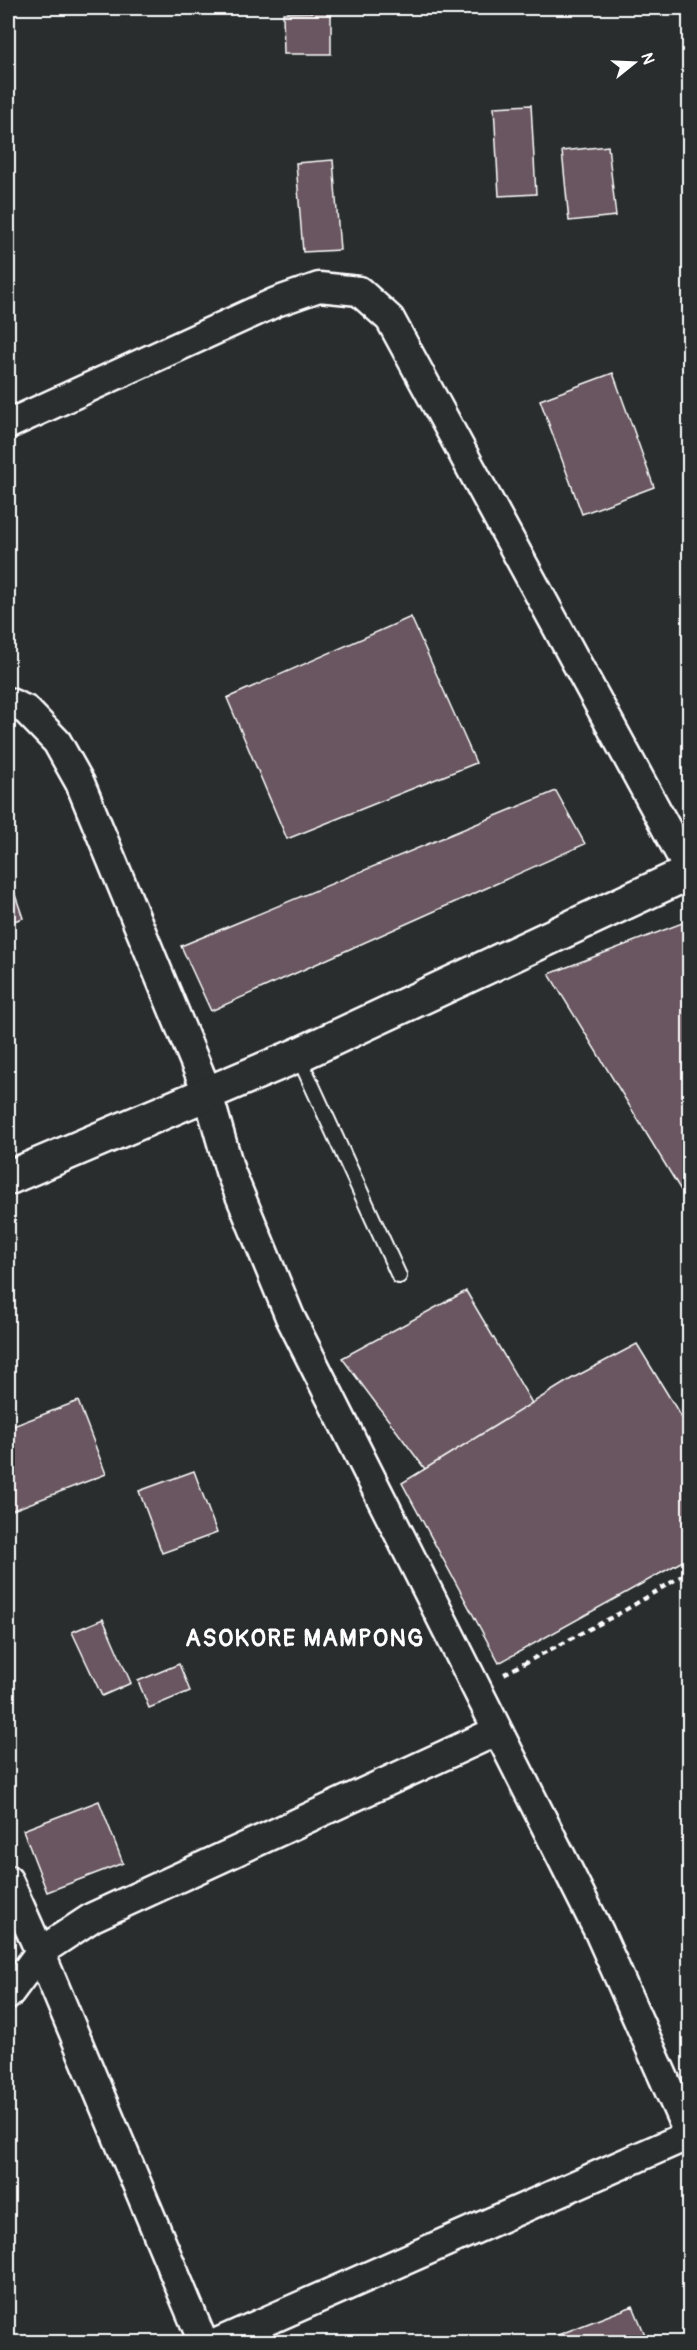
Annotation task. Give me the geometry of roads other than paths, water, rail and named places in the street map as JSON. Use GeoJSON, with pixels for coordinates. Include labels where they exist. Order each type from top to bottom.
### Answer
{"type":"FeatureCollection","features":[{"type":"Feature","properties":{"kind":"street"},"geometry":{"type":"LineString","coordinates":[[8,1178],[298,1055],[690,872],[390,319],[359,291],[319,287],[276,302],[9,423]]}},
{"type":"Feature","properties":{"kind":"street"},"geometry":{"type":"LineString","coordinates":[[8,702],[26,710],[57,742],[80,783],[208,1094],[230,1171],[290,1317],[599,1932],[689,2136],[219,2343]]}},
{"type":"Feature","properties":{"kind":"street"},"geometry":{"type":"LineString","coordinates":[[8,1995],[40,1952],[93,1917],[497,1731]]}},
{"type":"Feature","properties":{"kind":"street"},"geometry":{"type":"LineString","coordinates":[[8,1880],[203,2343]]}},
{"type":"Feature","properties":{"kind":"lane"},"geometry":{"type":"LineString","coordinates":[[298,1055],[399,1276]]}},
{"type":"Feature","properties":{"kind":"district","name":"ASOKORE MAMPONG"},"geometry":{"type":"Point","coordinates":[305,1638]}}]}
